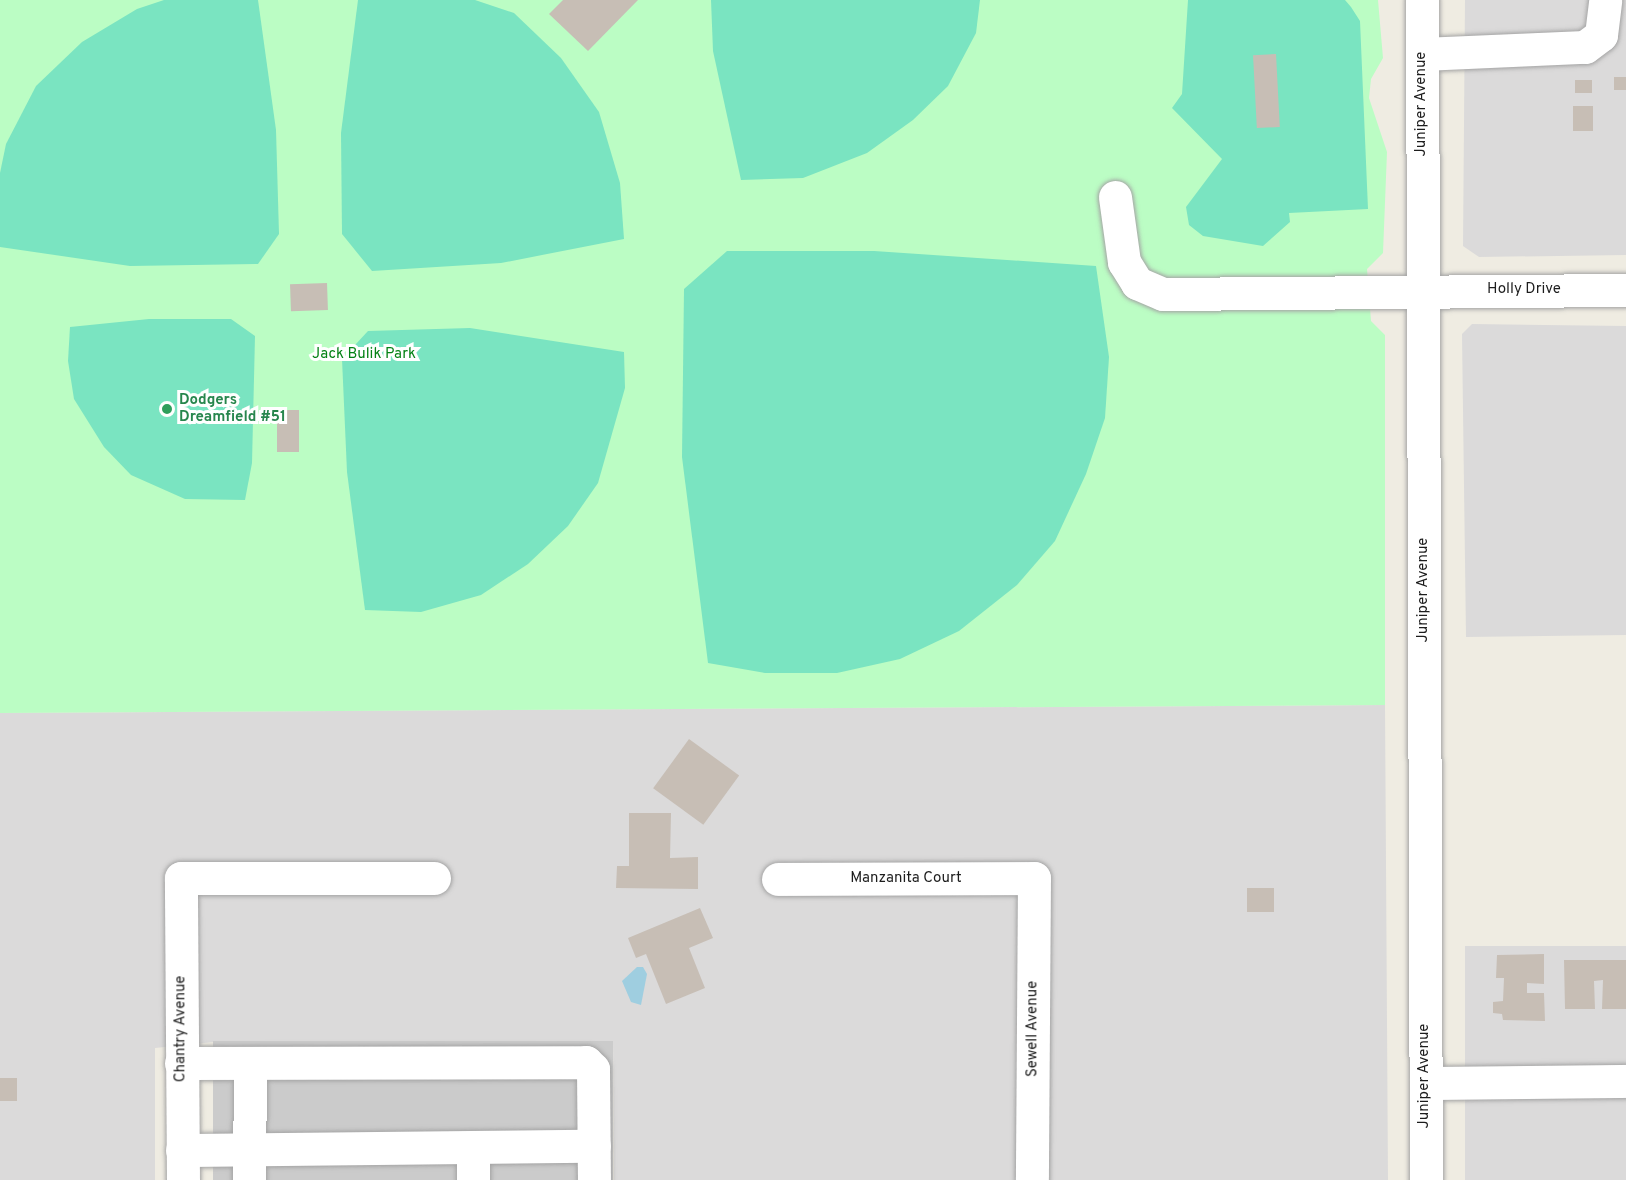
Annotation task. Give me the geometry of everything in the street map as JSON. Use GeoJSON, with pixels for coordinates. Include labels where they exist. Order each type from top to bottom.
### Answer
{"type":"FeatureCollection","features":[{"type":"Feature","properties":{"kind":"street","name":"Juniper Avenue"},"geometry":{"type":"LineString","coordinates":[[1422,0],[1426,1180]]}},
{"type":"Feature","properties":{"kind":"street"},"geometry":{"type":"LineString","coordinates":[[1422,54],[1585,47],[1601,35],[1605,0]]}},
{"type":"Feature","properties":{"kind":"street","name":"Holly Drive"},"geometry":{"type":"LineString","coordinates":[[1115,197],[1124,262],[1137,283],[1163,294],[1626,290]]}},
{"type":"Feature","properties":{"kind":"street","name":"Chantry Avenue"},"geometry":{"type":"LineString","coordinates":[[183,1165],[181,878],[434,878]]}},
{"type":"Feature","properties":{"kind":"street","name":"Manzanita Court"},"geometry":{"type":"LineString","coordinates":[[778,879],[1034,878]]}},
{"type":"Feature","properties":{"kind":"street","name":"Sewell Avenue"},"geometry":{"type":"LineString","coordinates":[[1032,1180],[1034,878]]}},
{"type":"Feature","properties":{"kind":"street"},"geometry":{"type":"LineString","coordinates":[[181,1063],[586,1062],[593,1069],[594,1180]]}},
{"type":"Feature","properties":{"kind":"street"},"geometry":{"type":"LineString","coordinates":[[249,1165],[250,1063]]}},
{"type":"Feature","properties":{"kind":"street"},"geometry":{"type":"LineString","coordinates":[[1425,1083],[1626,1081]]}},
{"type":"Feature","properties":{"kind":"street"},"geometry":{"type":"LineString","coordinates":[[183,1165],[249,1165],[473,1147],[594,1146]]}},
{"type":"Feature","properties":{"kind":"street"},"geometry":{"type":"LineString","coordinates":[[473,1147],[473,1180]]}},
{"type":"Feature","properties":{"kind":"shaded area"},"geometry":{"type":"Polygon","coordinates":[[[1465,0],[1626,0],[1626,255],[1479,257],[1463,246],[1465,0]]]}},
{"type":"Feature","properties":{"kind":"shaded area"},"geometry":{"type":"Polygon","coordinates":[[[1472,324],[1626,326],[1626,635],[1466,637],[1462,334],[1472,324]]]}},
{"type":"Feature","properties":{"kind":"shaded area"},"geometry":{"type":"Polygon","coordinates":[[[1385,705],[1388,1180],[614,1180],[613,1041],[213,1042],[155,1048],[155,1180],[0,1180],[0,713],[1385,705]]]}},
{"type":"Feature","properties":{"kind":"shaded area"},"geometry":{"type":"Polygon","coordinates":[[[1465,946],[1626,946],[1626,1180],[1465,1180],[1465,946]]]}},
{"type":"Feature","properties":{"kind":"shaded area"},"geometry":{"type":"Polygon","coordinates":[[[213,1041],[613,1041],[613,1180],[213,1180],[213,1041]]]}},
{"type":"Feature","properties":{"kind":"green space","name":"Jack Bulik Park"},"geometry":{"type":"Polygon","coordinates":[[[0,0],[1378,0],[1383,58],[1371,79],[1369,98],[1387,152],[1383,253],[1367,269],[1371,321],[1385,335],[1385,705],[0,713],[0,0]]]}},
{"type":"Feature","properties":{"kind":"green space"},"geometry":{"type":"Polygon","coordinates":[[[164,0],[258,0],[276,130],[279,234],[258,264],[130,266],[0,247],[0,173],[6,144],[36,86],[82,42],[137,9],[164,0]]]}},
{"type":"Feature","properties":{"kind":"green space"},"geometry":{"type":"Polygon","coordinates":[[[358,0],[475,0],[514,13],[561,58],[599,112],[620,183],[624,239],[501,263],[372,271],[342,234],[341,133],[358,0]]]}},
{"type":"Feature","properties":{"kind":"green space"},"geometry":{"type":"Polygon","coordinates":[[[711,0],[980,0],[976,33],[948,86],[913,120],[867,153],[803,178],[741,180],[713,51],[711,0]]]}},
{"type":"Feature","properties":{"kind":"green space"},"geometry":{"type":"Polygon","coordinates":[[[1188,0],[1345,0],[1360,21],[1368,209],[1289,213],[1290,222],[1263,246],[1203,236],[1189,225],[1186,207],[1222,159],[1172,108],[1182,94],[1188,0]]]}},
{"type":"Feature","properties":{"kind":"green space"},"geometry":{"type":"Polygon","coordinates":[[[727,251],[874,251],[1096,266],[1109,357],[1105,418],[1086,474],[1055,541],[1017,585],[959,631],[900,659],[837,673],[765,673],[708,663],[682,457],[684,289],[727,251]]]}},
{"type":"Feature","properties":{"kind":"green space","name":"Dodgers Dreamfield #51"},"geometry":{"type":"Polygon","coordinates":[[[149,319],[231,319],[255,336],[252,463],[245,500],[185,499],[131,475],[104,447],[74,399],[68,361],[70,327],[149,319]]]}},
{"type":"Feature","properties":{"kind":"green space"},"geometry":{"type":"Polygon","coordinates":[[[470,328],[624,352],[625,388],[598,483],[568,526],[528,564],[481,595],[421,612],[365,610],[347,472],[342,359],[368,331],[470,328]]]}},
{"type":"Feature","properties":{"kind":"water"},"geometry":{"type":"Polygon","coordinates":[[[637,967],[643,967],[647,974],[641,1005],[631,1002],[622,981],[637,967]]]}},
{"type":"Feature","properties":{"kind":"building"},"geometry":{"type":"Polygon","coordinates":[[[563,0],[638,0],[588,51],[549,14],[563,0]]]}},
{"type":"Feature","properties":{"kind":"building"},"geometry":{"type":"Polygon","coordinates":[[[1276,54],[1280,127],[1257,128],[1253,55],[1276,54]]]}},
{"type":"Feature","properties":{"kind":"building"},"geometry":{"type":"Polygon","coordinates":[[[1614,77],[1626,77],[1626,90],[1614,90],[1614,77]]]}},
{"type":"Feature","properties":{"kind":"building"},"geometry":{"type":"Polygon","coordinates":[[[1575,80],[1592,80],[1592,93],[1575,93],[1575,80]]]}},
{"type":"Feature","properties":{"kind":"building"},"geometry":{"type":"Polygon","coordinates":[[[1573,106],[1593,106],[1593,131],[1573,131],[1573,106]]]}},
{"type":"Feature","properties":{"kind":"building"},"geometry":{"type":"Polygon","coordinates":[[[327,283],[328,310],[291,311],[290,284],[327,283]]]}},
{"type":"Feature","properties":{"kind":"building"},"geometry":{"type":"Polygon","coordinates":[[[277,410],[299,410],[299,452],[277,452],[277,410]]]}},
{"type":"Feature","properties":{"kind":"building"},"geometry":{"type":"Polygon","coordinates":[[[689,739],[739,775],[703,825],[653,788],[689,739]]]}},
{"type":"Feature","properties":{"kind":"building"},"geometry":{"type":"Polygon","coordinates":[[[629,813],[671,813],[670,858],[698,857],[698,889],[616,888],[617,866],[629,866],[629,813]]]}},
{"type":"Feature","properties":{"kind":"building"},"geometry":{"type":"Polygon","coordinates":[[[1247,888],[1274,888],[1274,912],[1247,912],[1247,888]]]}},
{"type":"Feature","properties":{"kind":"building"},"geometry":{"type":"Polygon","coordinates":[[[700,908],[713,938],[689,948],[705,988],[666,1004],[646,954],[636,958],[628,938],[700,908]]]}},
{"type":"Feature","properties":{"kind":"building"},"geometry":{"type":"Polygon","coordinates":[[[1544,954],[1544,984],[1527,983],[1527,993],[1544,993],[1545,1021],[1503,1020],[1502,1014],[1493,1013],[1493,1002],[1503,1001],[1504,978],[1496,978],[1497,955],[1544,954]]]}},
{"type":"Feature","properties":{"kind":"building"},"geometry":{"type":"Polygon","coordinates":[[[1564,960],[1626,960],[1626,1009],[1602,1009],[1603,980],[1594,981],[1595,1009],[1565,1009],[1564,960]]]}},
{"type":"Feature","properties":{"kind":"building"},"geometry":{"type":"Polygon","coordinates":[[[0,1078],[17,1078],[17,1101],[0,1101],[0,1078]]]}},
{"type":"Feature","properties":{"kind":"place","name":"Dodgers Dreamfield #51"},"geometry":{"type":"Point","coordinates":[167,409]}}]}
